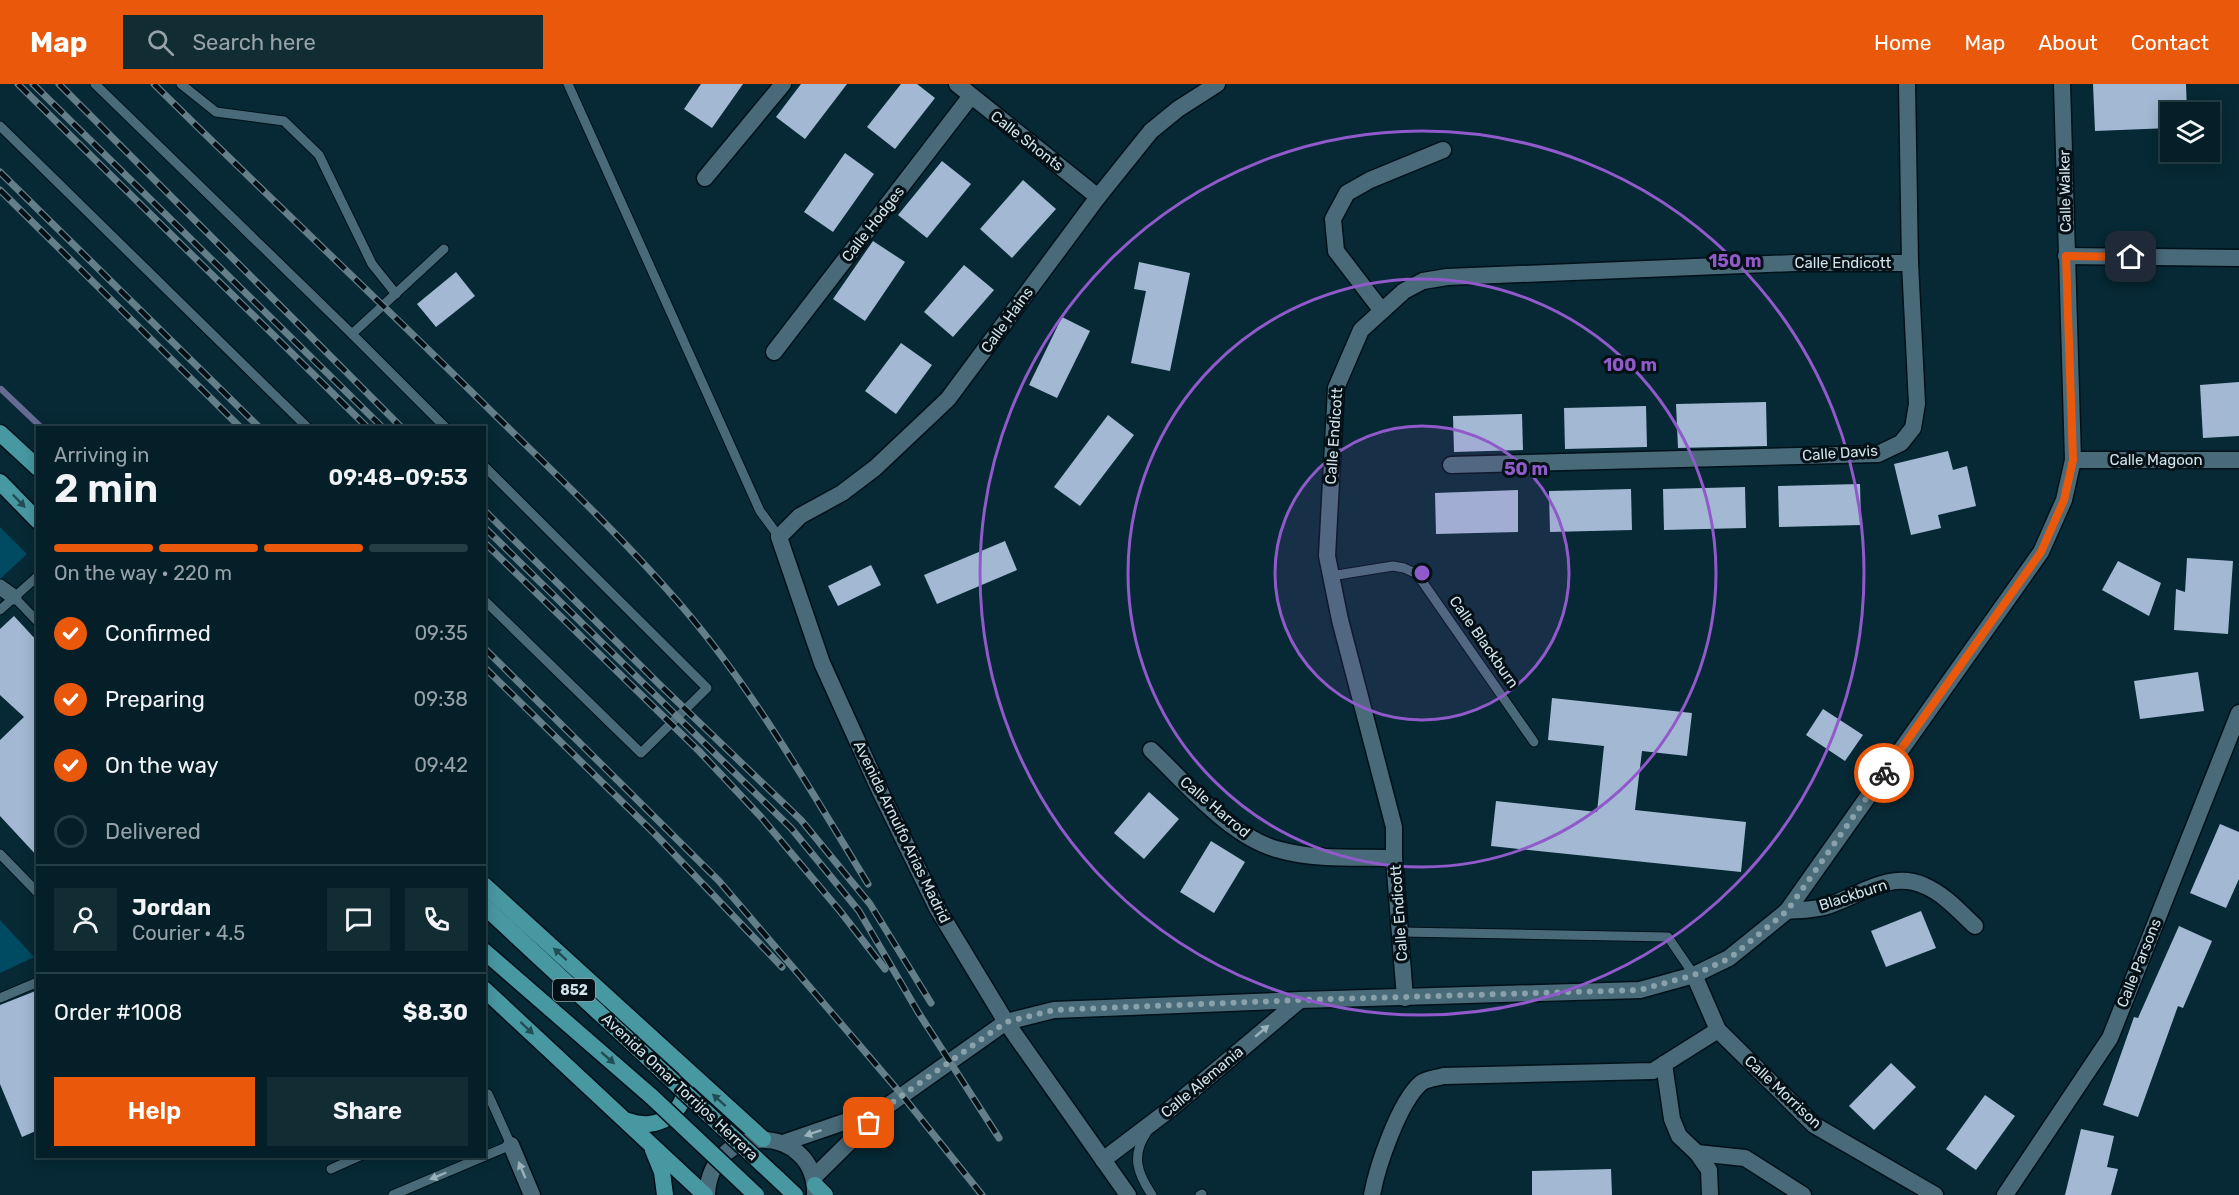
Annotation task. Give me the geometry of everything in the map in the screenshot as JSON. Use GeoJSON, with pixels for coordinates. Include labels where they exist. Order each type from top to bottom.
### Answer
{"type":"FeatureCollection","features":[{"type":"Feature","properties":{"kind":"main road"},"geometry":{"type":"LineString","coordinates":[[0,433],[36,466]]}},
{"type":"Feature","properties":{"kind":"main road"},"geometry":{"type":"LineString","coordinates":[[0,482],[36,519]]}},
{"type":"Feature","properties":{"kind":"main road"},"geometry":{"type":"LineString","coordinates":[[486,887],[763,1139]]}},
{"type":"Feature","properties":{"kind":"main road","name":"Avenida Omar Torrijos Herrera"},"geometry":{"type":"LineString","coordinates":[[486,908],[795,1195]]}},
{"type":"Feature","properties":{"kind":"main road","name":"Avenida Omar Torrijos Herrera"},"geometry":{"type":"LineString","coordinates":[[486,953],[652,1097],[756,1195]]}},
{"type":"Feature","properties":{"kind":"main road"},"geometry":{"type":"LineString","coordinates":[[486,990],[706,1195]]}},
{"type":"Feature","properties":{"kind":"main road"},"geometry":{"type":"LineString","coordinates":[[628,1121],[642,1125],[657,1123],[676,1111],[685,1090],[684,1076],[677,1062]]}},
{"type":"Feature","properties":{"kind":"main road"},"geometry":{"type":"LineString","coordinates":[[650,1144],[662,1172],[665,1195]]}},
{"type":"Feature","properties":{"kind":"street"},"geometry":{"type":"LineString","coordinates":[[705,178],[783,84]]}},
{"type":"Feature","properties":{"kind":"street","name":"Calle Shonts"},"geometry":{"type":"LineString","coordinates":[[957,84],[1098,197]]}},
{"type":"Feature","properties":{"kind":"street","name":"Calle Hains"},"geometry":{"type":"LineString","coordinates":[[779,537],[800,516],[842,493],[875,468],[948,399],[1098,197],[1151,130],[1217,84]]}},
{"type":"Feature","properties":{"kind":"street","name":"Calle Davis"},"geometry":{"type":"LineString","coordinates":[[1451,465],[1878,454],[1901,443],[1913,428],[1917,404],[1910,263],[1907,84]]}},
{"type":"Feature","properties":{"kind":"street","name":"Calle Walker"},"geometry":{"type":"LineString","coordinates":[[817,1188],[883,1109],[1006,1022],[1054,1010],[1640,990],[1694,975],[1730,958],[1787,911],[2041,552],[2064,500],[2073,460],[2062,84]]}},
{"type":"Feature","properties":{"kind":"street","name":"Calle Hodges"},"geometry":{"type":"LineString","coordinates":[[774,352],[971,96]]}},
{"type":"Feature","properties":{"kind":"street"},"geometry":{"type":"LineString","coordinates":[[1382,311],[1336,251],[1333,219],[1347,193],[1370,180],[1443,150]]}},
{"type":"Feature","properties":{"kind":"street"},"geometry":{"type":"LineString","coordinates":[[2066,256],[2239,258]]}},
{"type":"Feature","properties":{"kind":"street","name":"Calle Endicott"},"geometry":{"type":"LineString","coordinates":[[1405,998],[1394,858],[1394,827],[1340,620],[1327,556],[1335,388],[1361,330],[1404,291],[1423,281],[1447,277],[1794,263],[1910,263]]}},
{"type":"Feature","properties":{"kind":"street","name":"Calle Magoon"},"geometry":{"type":"LineString","coordinates":[[2073,460],[2239,460]]}},
{"type":"Feature","properties":{"kind":"street","name":"Avenida Arnulfo Arias Madrid"},"geometry":{"type":"LineString","coordinates":[[779,537],[822,663],[879,789],[937,908],[1006,1022],[1128,1195]]}},
{"type":"Feature","properties":{"kind":"street"},"geometry":{"type":"LineString","coordinates":[[0,587],[14,597]]}},
{"type":"Feature","properties":{"kind":"street","name":"Calle Parsons"},"geometry":{"type":"LineString","coordinates":[[2004,1195],[2110,1038],[2239,713]]}},
{"type":"Feature","properties":{"kind":"street","name":"Calle Harrod"},"geometry":{"type":"LineString","coordinates":[[1151,750],[1223,818],[1257,842],[1280,850],[1307,855],[1394,858]]}},
{"type":"Feature","properties":{"kind":"street","name":"Blackburn"},"geometry":{"type":"LineString","coordinates":[[1787,911],[1823,907],[1875,886],[1901,881],[1923,884],[1936,891],[1976,926]]}},
{"type":"Feature","properties":{"kind":"street","name":"Calle Morrison"},"geometry":{"type":"LineString","coordinates":[[1694,975],[1718,1030],[1814,1125],[1935,1195]]}},
{"type":"Feature","properties":{"kind":"street","name":"Calle Alemania"},"geometry":{"type":"LineString","coordinates":[[1102,1160],[1156,1120],[1300,1000]]}},
{"type":"Feature","properties":{"kind":"street"},"geometry":{"type":"LineString","coordinates":[[1372,1195],[1375,1176],[1399,1114],[1422,1082],[1443,1076],[1653,1071],[1718,1030]]}},
{"type":"Feature","properties":{"kind":"street"},"geometry":{"type":"LineString","coordinates":[[1664,1064],[1672,1119],[1679,1136],[1697,1153],[1709,1170],[1710,1195]]}},
{"type":"Feature","properties":{"kind":"street","name":"Calle Walker"},"geometry":{"type":"LineString","coordinates":[[783,1143],[883,1109]]}},
{"type":"Feature","properties":{"kind":"street"},"geometry":{"type":"LineString","coordinates":[[706,1195],[713,1168],[721,1156],[741,1143],[763,1139],[783,1143],[800,1155],[817,1188]]}},
{"type":"Feature","properties":{"kind":"street"},"geometry":{"type":"LineString","coordinates":[[511,1145],[532,1195]]}},
{"type":"Feature","properties":{"kind":"street"},"geometry":{"type":"LineString","coordinates":[[1697,1153],[1744,1158],[1803,1195]]}},
{"type":"Feature","properties":{"kind":"lane"},"geometry":{"type":"LineString","coordinates":[[95,84],[444,426]]}},
{"type":"Feature","properties":{"kind":"lane"},"geometry":{"type":"LineString","coordinates":[[181,84],[216,112],[284,122],[319,155],[372,264],[396,294]]}},
{"type":"Feature","properties":{"kind":"lane"},"geometry":{"type":"LineString","coordinates":[[568,84],[759,511],[779,537]]}},
{"type":"Feature","properties":{"kind":"lane"},"geometry":{"type":"LineString","coordinates":[[0,126],[306,426]]}},
{"type":"Feature","properties":{"kind":"lane"},"geometry":{"type":"LineString","coordinates":[[352,334],[444,249]]}},
{"type":"Feature","properties":{"kind":"lane"},"geometry":{"type":"LineString","coordinates":[[486,468],[707,688],[641,753],[486,602]]}},
{"type":"Feature","properties":{"kind":"lane","name":"Calle Blackburn"},"geometry":{"type":"LineString","coordinates":[[1331,576],[1393,566],[1417,574],[1534,741]]}},
{"type":"Feature","properties":{"kind":"lane"},"geometry":{"type":"LineString","coordinates":[[0,610],[36,578]]}},
{"type":"Feature","properties":{"kind":"lane"},"geometry":{"type":"LineString","coordinates":[[14,597],[36,620]]}},
{"type":"Feature","properties":{"kind":"lane"},"geometry":{"type":"LineString","coordinates":[[0,854],[36,891]]}},
{"type":"Feature","properties":{"kind":"lane"},"geometry":{"type":"LineString","coordinates":[[1400,932],[1668,937],[1694,975]]}},
{"type":"Feature","properties":{"kind":"lane"},"geometry":{"type":"LineString","coordinates":[[0,998],[36,983]]}},
{"type":"Feature","properties":{"kind":"lane"},"geometry":{"type":"LineString","coordinates":[[486,1156],[511,1145],[488,1100]]}},
{"type":"Feature","properties":{"kind":"lane"},"geometry":{"type":"LineString","coordinates":[[1152,1195],[1141,1180],[1136,1161],[1140,1142],[1156,1120]]}},
{"type":"Feature","properties":{"kind":"lane"},"geometry":{"type":"LineString","coordinates":[[330,1169],[355,1158]]}},
{"type":"Feature","properties":{"kind":"lane"},"geometry":{"type":"LineString","coordinates":[[393,1195],[480,1158]]}},
{"type":"Feature","properties":{"kind":"shaded area"},"geometry":{"type":"Polygon","coordinates":[[[0,527],[27,554],[0,579],[0,527]]]}},
{"type":"Feature","properties":{"kind":"shaded area"},"geometry":{"type":"Polygon","coordinates":[[[0,920],[34,957],[0,973],[0,920]]]}},
{"type":"Feature","properties":{"kind":"building"},"geometry":{"type":"Polygon","coordinates":[[[701,84],[743,84],[712,128],[684,109],[701,84]]]}},
{"type":"Feature","properties":{"kind":"building"},"geometry":{"type":"Polygon","coordinates":[[[801,84],[847,84],[805,139],[776,117],[801,84]]]}},
{"type":"Feature","properties":{"kind":"building"},"geometry":{"type":"Polygon","coordinates":[[[901,84],[917,84],[935,98],[895,149],[867,127],[901,84]]]}},
{"type":"Feature","properties":{"kind":"building"},"geometry":{"type":"Polygon","coordinates":[[[2093,84],[2186,84],[2187,102],[2160,102],[2160,128],[2095,131],[2093,84]]]}},
{"type":"Feature","properties":{"kind":"building"},"geometry":{"type":"Polygon","coordinates":[[[845,153],[874,174],[833,232],[804,212],[845,153]]]}},
{"type":"Feature","properties":{"kind":"building"},"geometry":{"type":"Polygon","coordinates":[[[942,161],[971,184],[927,238],[898,215],[942,161]]]}},
{"type":"Feature","properties":{"kind":"building"},"geometry":{"type":"Polygon","coordinates":[[[1023,180],[1056,209],[1012,258],[980,229],[1023,180]]]}},
{"type":"Feature","properties":{"kind":"building"},"geometry":{"type":"Polygon","coordinates":[[[873,241],[905,262],[865,321],[833,299],[873,241]]]}},
{"type":"Feature","properties":{"kind":"building"},"geometry":{"type":"Polygon","coordinates":[[[1139,262],[1190,273],[1170,371],[1131,363],[1146,291],[1134,289],[1139,262]]]}},
{"type":"Feature","properties":{"kind":"building"},"geometry":{"type":"Polygon","coordinates":[[[964,265],[994,290],[953,337],[924,312],[964,265]]]}},
{"type":"Feature","properties":{"kind":"building"},"geometry":{"type":"Polygon","coordinates":[[[456,272],[475,296],[436,327],[417,304],[456,272]]]}},
{"type":"Feature","properties":{"kind":"building"},"geometry":{"type":"Polygon","coordinates":[[[1062,317],[1090,331],[1057,398],[1029,385],[1062,317]]]}},
{"type":"Feature","properties":{"kind":"building"},"geometry":{"type":"Polygon","coordinates":[[[901,343],[932,365],[896,414],[865,391],[901,343]]]}},
{"type":"Feature","properties":{"kind":"building"},"geometry":{"type":"Polygon","coordinates":[[[2239,382],[2239,436],[2203,438],[2200,385],[2239,382]]]}},
{"type":"Feature","properties":{"kind":"building"},"geometry":{"type":"Polygon","coordinates":[[[1766,402],[1767,446],[1678,448],[1676,404],[1766,402]]]}},
{"type":"Feature","properties":{"kind":"building"},"geometry":{"type":"Polygon","coordinates":[[[1646,406],[1647,447],[1565,449],[1564,408],[1646,406]]]}},
{"type":"Feature","properties":{"kind":"building"},"geometry":{"type":"Polygon","coordinates":[[[1522,414],[1523,450],[1454,452],[1453,416],[1522,414]]]}},
{"type":"Feature","properties":{"kind":"building"},"geometry":{"type":"Polygon","coordinates":[[[1108,415],[1134,435],[1080,506],[1054,487],[1108,415]]]}},
{"type":"Feature","properties":{"kind":"building"},"geometry":{"type":"Polygon","coordinates":[[[1948,451],[1953,470],[1967,466],[1976,506],[1938,515],[1941,528],[1911,535],[1894,464],[1948,451]]]}},
{"type":"Feature","properties":{"kind":"building"},"geometry":{"type":"Polygon","coordinates":[[[1860,484],[1861,525],[1779,527],[1778,486],[1860,484]]]}},
{"type":"Feature","properties":{"kind":"building"},"geometry":{"type":"Polygon","coordinates":[[[1745,487],[1746,528],[1664,530],[1663,489],[1745,487]]]}},
{"type":"Feature","properties":{"kind":"building"},"geometry":{"type":"Polygon","coordinates":[[[1631,489],[1632,530],[1550,532],[1549,491],[1631,489]]]}},
{"type":"Feature","properties":{"kind":"building"},"geometry":{"type":"Polygon","coordinates":[[[1518,490],[1518,532],[1436,534],[1435,493],[1518,490]]]}},
{"type":"Feature","properties":{"kind":"building"},"geometry":{"type":"Polygon","coordinates":[[[1005,541],[1017,570],[937,604],[924,575],[1005,541]]]}},
{"type":"Feature","properties":{"kind":"building"},"geometry":{"type":"Polygon","coordinates":[[[2187,558],[2233,561],[2228,634],[2174,630],[2176,589],[2185,592],[2187,558]]]}},
{"type":"Feature","properties":{"kind":"building"},"geometry":{"type":"Polygon","coordinates":[[[2118,561],[2161,583],[2149,616],[2102,590],[2118,561]]]}},
{"type":"Feature","properties":{"kind":"building"},"geometry":{"type":"Polygon","coordinates":[[[871,565],[881,585],[838,606],[828,586],[871,565]]]}},
{"type":"Feature","properties":{"kind":"building"},"geometry":{"type":"Polygon","coordinates":[[[14,616],[36,640],[36,855],[0,816],[0,740],[24,717],[0,695],[0,629],[14,616]]]}},
{"type":"Feature","properties":{"kind":"building"},"geometry":{"type":"Polygon","coordinates":[[[2198,672],[2204,711],[2140,719],[2134,681],[2198,672]]]}},
{"type":"Feature","properties":{"kind":"building"},"geometry":{"type":"Polygon","coordinates":[[[1552,698],[1692,713],[1687,756],[1642,751],[1635,810],[1746,822],[1741,872],[1491,846],[1496,801],[1597,812],[1604,746],[1548,740],[1552,698]]]}},
{"type":"Feature","properties":{"kind":"building"},"geometry":{"type":"Polygon","coordinates":[[[1823,709],[1863,735],[1845,761],[1806,735],[1823,709]]]}},
{"type":"Feature","properties":{"kind":"building"},"geometry":{"type":"Polygon","coordinates":[[[1149,792],[1179,819],[1144,859],[1114,833],[1149,792]]]}},
{"type":"Feature","properties":{"kind":"building"},"geometry":{"type":"Polygon","coordinates":[[[2220,824],[2239,832],[2239,879],[2226,908],[2190,893],[2220,824]]]}},
{"type":"Feature","properties":{"kind":"building"},"geometry":{"type":"Polygon","coordinates":[[[1211,841],[1245,862],[1214,913],[1180,892],[1211,841]]]}},
{"type":"Feature","properties":{"kind":"building"},"geometry":{"type":"Polygon","coordinates":[[[1921,911],[1936,948],[1886,967],[1871,931],[1921,911]]]}},
{"type":"Feature","properties":{"kind":"building"},"geometry":{"type":"Polygon","coordinates":[[[2179,926],[2212,941],[2183,1008],[2178,1006],[2138,1117],[2103,1105],[2134,1017],[2138,1018],[2179,926]]]}},
{"type":"Feature","properties":{"kind":"building"},"geometry":{"type":"Polygon","coordinates":[[[36,991],[36,1131],[22,1137],[0,1084],[0,1005],[36,991]]]}},
{"type":"Feature","properties":{"kind":"building"},"geometry":{"type":"Polygon","coordinates":[[[1891,1063],[1916,1087],[1874,1130],[1849,1106],[1891,1063]]]}},
{"type":"Feature","properties":{"kind":"building"},"geometry":{"type":"Polygon","coordinates":[[[1985,1095],[2015,1116],[1976,1170],[1946,1149],[1985,1095]]]}},
{"type":"Feature","properties":{"kind":"building"},"geometry":{"type":"Polygon","coordinates":[[[2081,1129],[2114,1136],[2107,1167],[2118,1169],[2111,1195],[2065,1195],[2081,1129]]]}},
{"type":"Feature","properties":{"kind":"building"},"geometry":{"type":"Polygon","coordinates":[[[1611,1169],[1612,1195],[1532,1195],[1532,1171],[1611,1169]]]}},
{"type":"Feature","properties":{"kind":"waterway"},"geometry":{"type":"LineString","coordinates":[[1,389],[40,426]]}},
{"type":"Feature","properties":{"kind":"railway"},"geometry":{"type":"LineString","coordinates":[[18,84],[366,426]]}},
{"type":"Feature","properties":{"kind":"railway"},"geometry":{"type":"LineString","coordinates":[[33,84],[381,426]]}},
{"type":"Feature","properties":{"kind":"railway"},"geometry":{"type":"LineString","coordinates":[[59,84],[400,426]]}},
{"type":"Feature","properties":{"kind":"railway"},"geometry":{"type":"LineString","coordinates":[[154,84],[569,487],[663,584],[736,675],[804,779],[868,884]]}},
{"type":"Feature","properties":{"kind":"railway"},"geometry":{"type":"LineString","coordinates":[[0,172],[258,426]]}},
{"type":"Feature","properties":{"kind":"railway"},"geometry":{"type":"LineString","coordinates":[[0,190],[239,426]]}},
{"type":"Feature","properties":{"kind":"railway"},"geometry":{"type":"LineString","coordinates":[[486,512],[660,685],[801,820],[870,904],[931,1003]]}},
{"type":"Feature","properties":{"kind":"railway"},"geometry":{"type":"LineString","coordinates":[[486,529],[791,828],[859,911],[918,1012],[999,1138]]}},
{"type":"Feature","properties":{"kind":"railway"},"geometry":{"type":"LineString","coordinates":[[486,544],[699,751],[761,817],[885,969]]}},
{"type":"Feature","properties":{"kind":"railway"},"geometry":{"type":"LineString","coordinates":[[486,650],[719,881],[902,1095],[982,1195]]}},
{"type":"Feature","properties":{"kind":"railway"},"geometry":{"type":"LineString","coordinates":[[486,669],[655,834],[782,967]]}},
{"type":"Feature","properties":{"kind":"way so far"},"geometry":{"type":"LineString","coordinates":[[869,1123],[883,1109],[1006,1022],[1054,1010],[1640,990],[1694,975],[1730,958],[1787,911],[1884,773]]}},
{"type":"Feature","properties":{"kind":"route"},"geometry":{"type":"LineString","coordinates":[[1884,773],[2041,552],[2064,500],[2073,460],[2066,256],[2131,257]]}}]}
